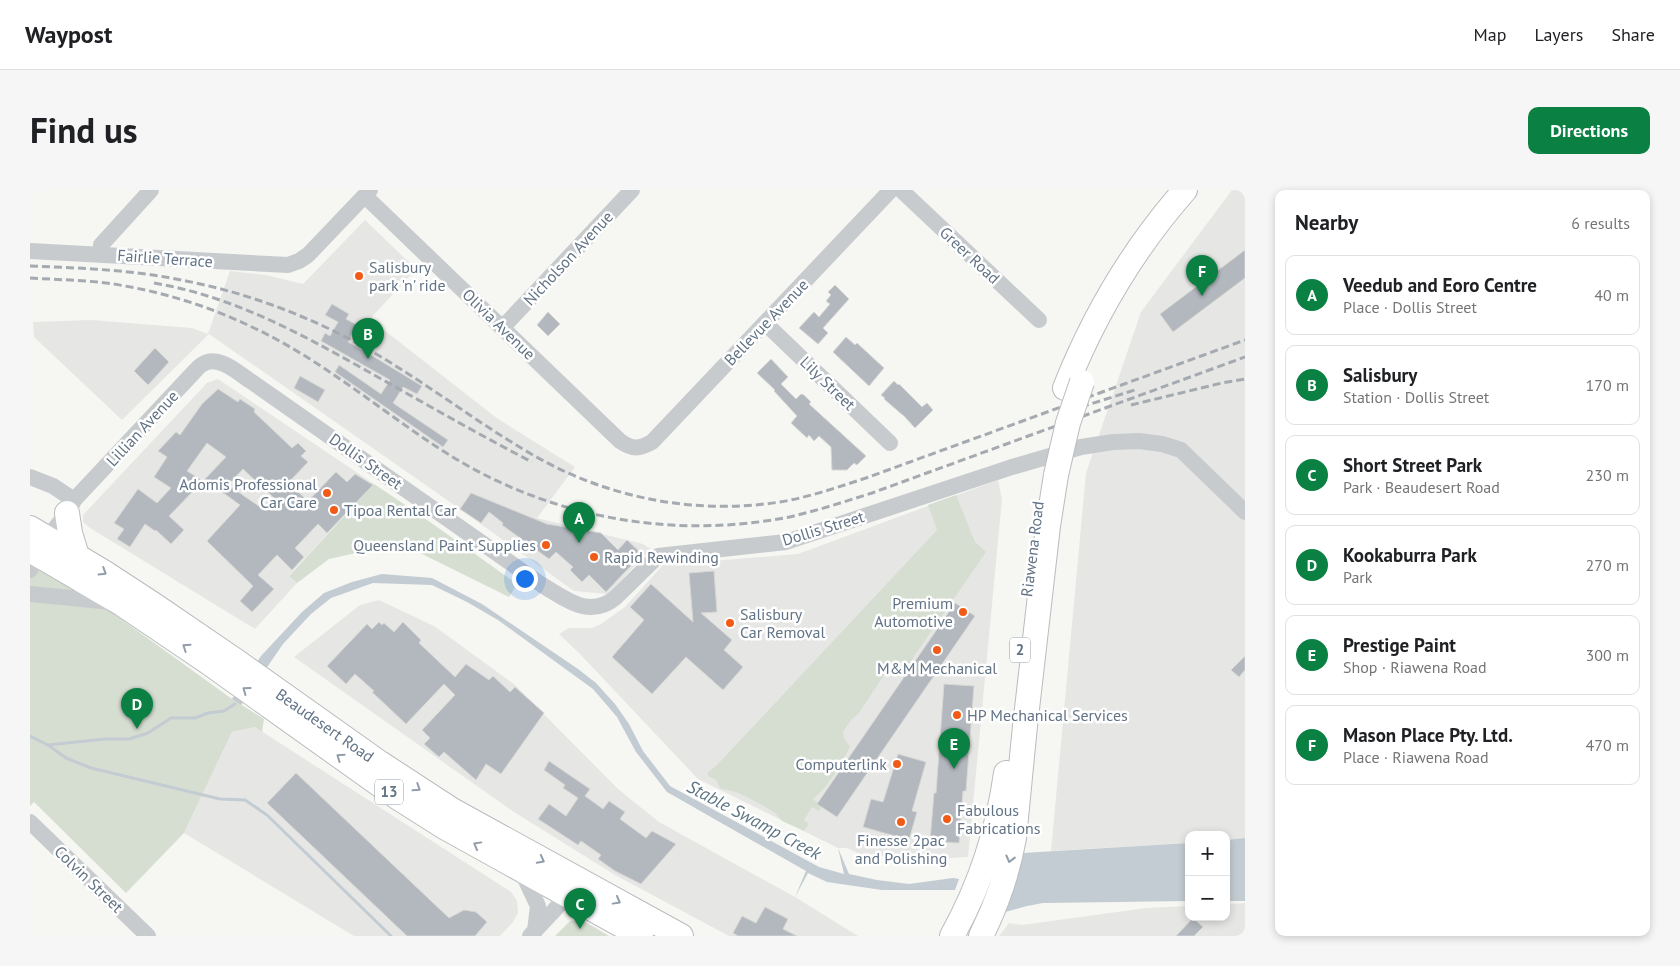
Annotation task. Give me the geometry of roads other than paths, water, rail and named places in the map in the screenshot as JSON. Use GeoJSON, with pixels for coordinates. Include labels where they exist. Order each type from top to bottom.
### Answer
{"type":"FeatureCollection","features":[{"type":"Feature","properties":{"kind":"highway","name":"Riawena Road"},"geometry":{"type":"LineString","coordinates":[[952,936],[968,906],[983,870],[993,840],[1002,802],[1048,477],[1068,423],[1084,341],[1109,294],[1138,250],[1185,190]]}},
{"type":"Feature","properties":{"kind":"highway","name":"Riawena Road"},"geometry":{"type":"LineString","coordinates":[[1074,385],[1136,276],[1169,230],[1202,190]]}},
{"type":"Feature","properties":{"kind":"highway","name":"Riawena Road"},"geometry":{"type":"LineString","coordinates":[[982,936],[997,901],[1011,856],[1014,838],[1048,526],[1048,477]]}},
{"type":"Feature","properties":{"kind":"highway"},"geometry":{"type":"LineString","coordinates":[[71,506],[70,533],[77,556]]}},
{"type":"Feature","properties":{"kind":"highway","name":"Beaudesert Road"},"geometry":{"type":"LineString","coordinates":[[35,546],[77,556],[154,605],[231,668],[271,697],[398,797],[446,828],[520,868],[575,888],[681,936]]}},
{"type":"Feature","properties":{"kind":"highway","name":"Beaudesert Road"},"geometry":{"type":"LineString","coordinates":[[35,546],[122,604],[231,668]]}},
{"type":"Feature","properties":{"kind":"highway","name":"Beaudesert Road"},"geometry":{"type":"LineString","coordinates":[[271,697],[575,888],[641,936]]}},
{"type":"Feature","properties":{"kind":"street"},"geometry":{"type":"LineString","coordinates":[[100,254],[101,244],[151,190]]}},
{"type":"Feature","properties":{"kind":"street","name":"Nicholson Avenue"},"geometry":{"type":"LineString","coordinates":[[503,327],[632,190]]}},
{"type":"Feature","properties":{"kind":"street","name":"Bellevue Avenue"},"geometry":{"type":"LineString","coordinates":[[636,448],[652,442],[891,190]]}},
{"type":"Feature","properties":{"kind":"street","name":"Greer Road"},"geometry":{"type":"LineString","coordinates":[[901,190],[1039,320]]}},
{"type":"Feature","properties":{"kind":"street","name":"Fairlie Terrace"},"geometry":{"type":"LineString","coordinates":[[30,251],[288,265],[298,262],[308,255],[367,193]]}},
{"type":"Feature","properties":{"kind":"street","name":"Olivia Avenue"},"geometry":{"type":"LineString","coordinates":[[367,193],[620,441],[636,448]]}},
{"type":"Feature","properties":{"kind":"street","name":"Lily Street"},"geometry":{"type":"LineString","coordinates":[[765,323],[890,443]]}},
{"type":"Feature","properties":{"kind":"street","name":"Dollis Street"},"geometry":{"type":"LineString","coordinates":[[213,360],[226,365],[252,382],[542,585],[567,600],[584,607],[597,608],[608,604],[658,556],[786,542],[1012,467],[1081,447],[1112,442],[1139,441],[1162,444],[1181,450],[1245,512]]}},
{"type":"Feature","properties":{"kind":"street","name":"Lillian Avenue"},"geometry":{"type":"LineString","coordinates":[[35,546],[194,372],[202,364],[213,360]]}},
{"type":"Feature","properties":{"kind":"street"},"geometry":{"type":"LineString","coordinates":[[30,477],[53,486],[71,506]]}},
{"type":"Feature","properties":{"kind":"street","name":"Beaudesert Road"},"geometry":{"type":"LineString","coordinates":[[30,594],[94,599],[122,604]]}},
{"type":"Feature","properties":{"kind":"street","name":"Colvin Street"},"geometry":{"type":"LineString","coordinates":[[30,822],[148,936]]}},
{"type":"Feature","properties":{"kind":"street"},"geometry":{"type":"LineString","coordinates":[[520,868],[538,906],[533,933]]}},
{"type":"Feature","properties":{"kind":"street"},"geometry":{"type":"LineString","coordinates":[[533,933],[575,888]]}},
{"type":"Feature","properties":{"kind":"waterway","name":"Stable Swamp Creek"},"geometry":{"type":"LineString","coordinates":[[30,736],[48,745],[105,739],[129,739],[148,733],[171,718],[195,718],[208,713],[224,711],[235,704]]}},
{"type":"Feature","properties":{"kind":"waterway"},"geometry":{"type":"LineString","coordinates":[[48,745],[66,758],[91,768],[220,799],[245,800],[267,815],[391,936]]}},
{"type":"Feature","properties":{"kind":"railway"},"geometry":{"type":"LineString","coordinates":[[30,266],[108,270],[167,277],[221,289],[273,305],[351,340],[404,371],[507,439],[561,470],[621,492],[652,500],[716,506],[780,502],[866,478],[1245,340]]}},
{"type":"Feature","properties":{"kind":"railway"},"geometry":{"type":"LineString","coordinates":[[30,278],[90,281],[125,286],[158,293],[207,308],[254,328],[302,354],[437,447],[476,470],[517,490],[560,505],[604,516],[648,523],[694,526],[739,524],[784,518],[817,510],[872,493],[1245,357]]}},
{"type":"Feature","properties":{"kind":"railway"},"geometry":{"type":"LineString","coordinates":[[154,283],[209,296],[261,316],[335,353],[532,462]]}},
{"type":"Feature","properties":{"kind":"railway"},"geometry":{"type":"LineString","coordinates":[[1131,405],[1245,379]]}},
{"type":"Feature","properties":{"kind":"railway"},"geometry":{"type":"LineString","coordinates":[[1081,407],[1138,389]]}},
{"type":"Feature","properties":{"kind":"place","name":"Salisbury park 'n' ride"},"geometry":{"type":"Point","coordinates":[359,276]}},
{"type":"Feature","properties":{"kind":"place","name":"Mason Place Pty. Ltd."},"geometry":{"type":"Point","coordinates":[1202,296]}},
{"type":"Feature","properties":{"kind":"place","name":"Salisbury"},"geometry":{"type":"Point","coordinates":[368,359]}},
{"type":"Feature","properties":{"kind":"place","name":"Adomis Professional Car Care"},"geometry":{"type":"Point","coordinates":[327,493]}},
{"type":"Feature","properties":{"kind":"place","name":"Tipoa Rental Car"},"geometry":{"type":"Point","coordinates":[334,510]}},
{"type":"Feature","properties":{"kind":"place","name":"Veedub and Eoro Centre"},"geometry":{"type":"Point","coordinates":[579,543]}},
{"type":"Feature","properties":{"kind":"place","name":"Queensland Paint Supplies"},"geometry":{"type":"Point","coordinates":[546,545]}},
{"type":"Feature","properties":{"kind":"place","name":"Rapid Rewinding"},"geometry":{"type":"Point","coordinates":[594,557]}},
{"type":"Feature","properties":{"kind":"place","name":"Premium Automotive"},"geometry":{"type":"Point","coordinates":[963,612]}},
{"type":"Feature","properties":{"kind":"place","name":"Salisbury Car Removal"},"geometry":{"type":"Point","coordinates":[730,623]}},
{"type":"Feature","properties":{"kind":"place","name":"M&M Mechanical"},"geometry":{"type":"Point","coordinates":[937,650]}},
{"type":"Feature","properties":{"kind":"place","name":"HP Mechanical Services"},"geometry":{"type":"Point","coordinates":[957,715]}},
{"type":"Feature","properties":{"kind":"place","name":"Kookaburra Park"},"geometry":{"type":"Point","coordinates":[137,729]}},
{"type":"Feature","properties":{"kind":"place","name":"Computerlink"},"geometry":{"type":"Point","coordinates":[897,764]}},
{"type":"Feature","properties":{"kind":"place","name":"Prestige Paint"},"geometry":{"type":"Point","coordinates":[954,769]}},
{"type":"Feature","properties":{"kind":"place","name":"Fabulous Fabrications"},"geometry":{"type":"Point","coordinates":[947,819]}},
{"type":"Feature","properties":{"kind":"place","name":"Finesse 2pac and Polishing"},"geometry":{"type":"Point","coordinates":[901,822]}},
{"type":"Feature","properties":{"kind":"place","name":"Short Street Park"},"geometry":{"type":"Point","coordinates":[580,929]}}]}
